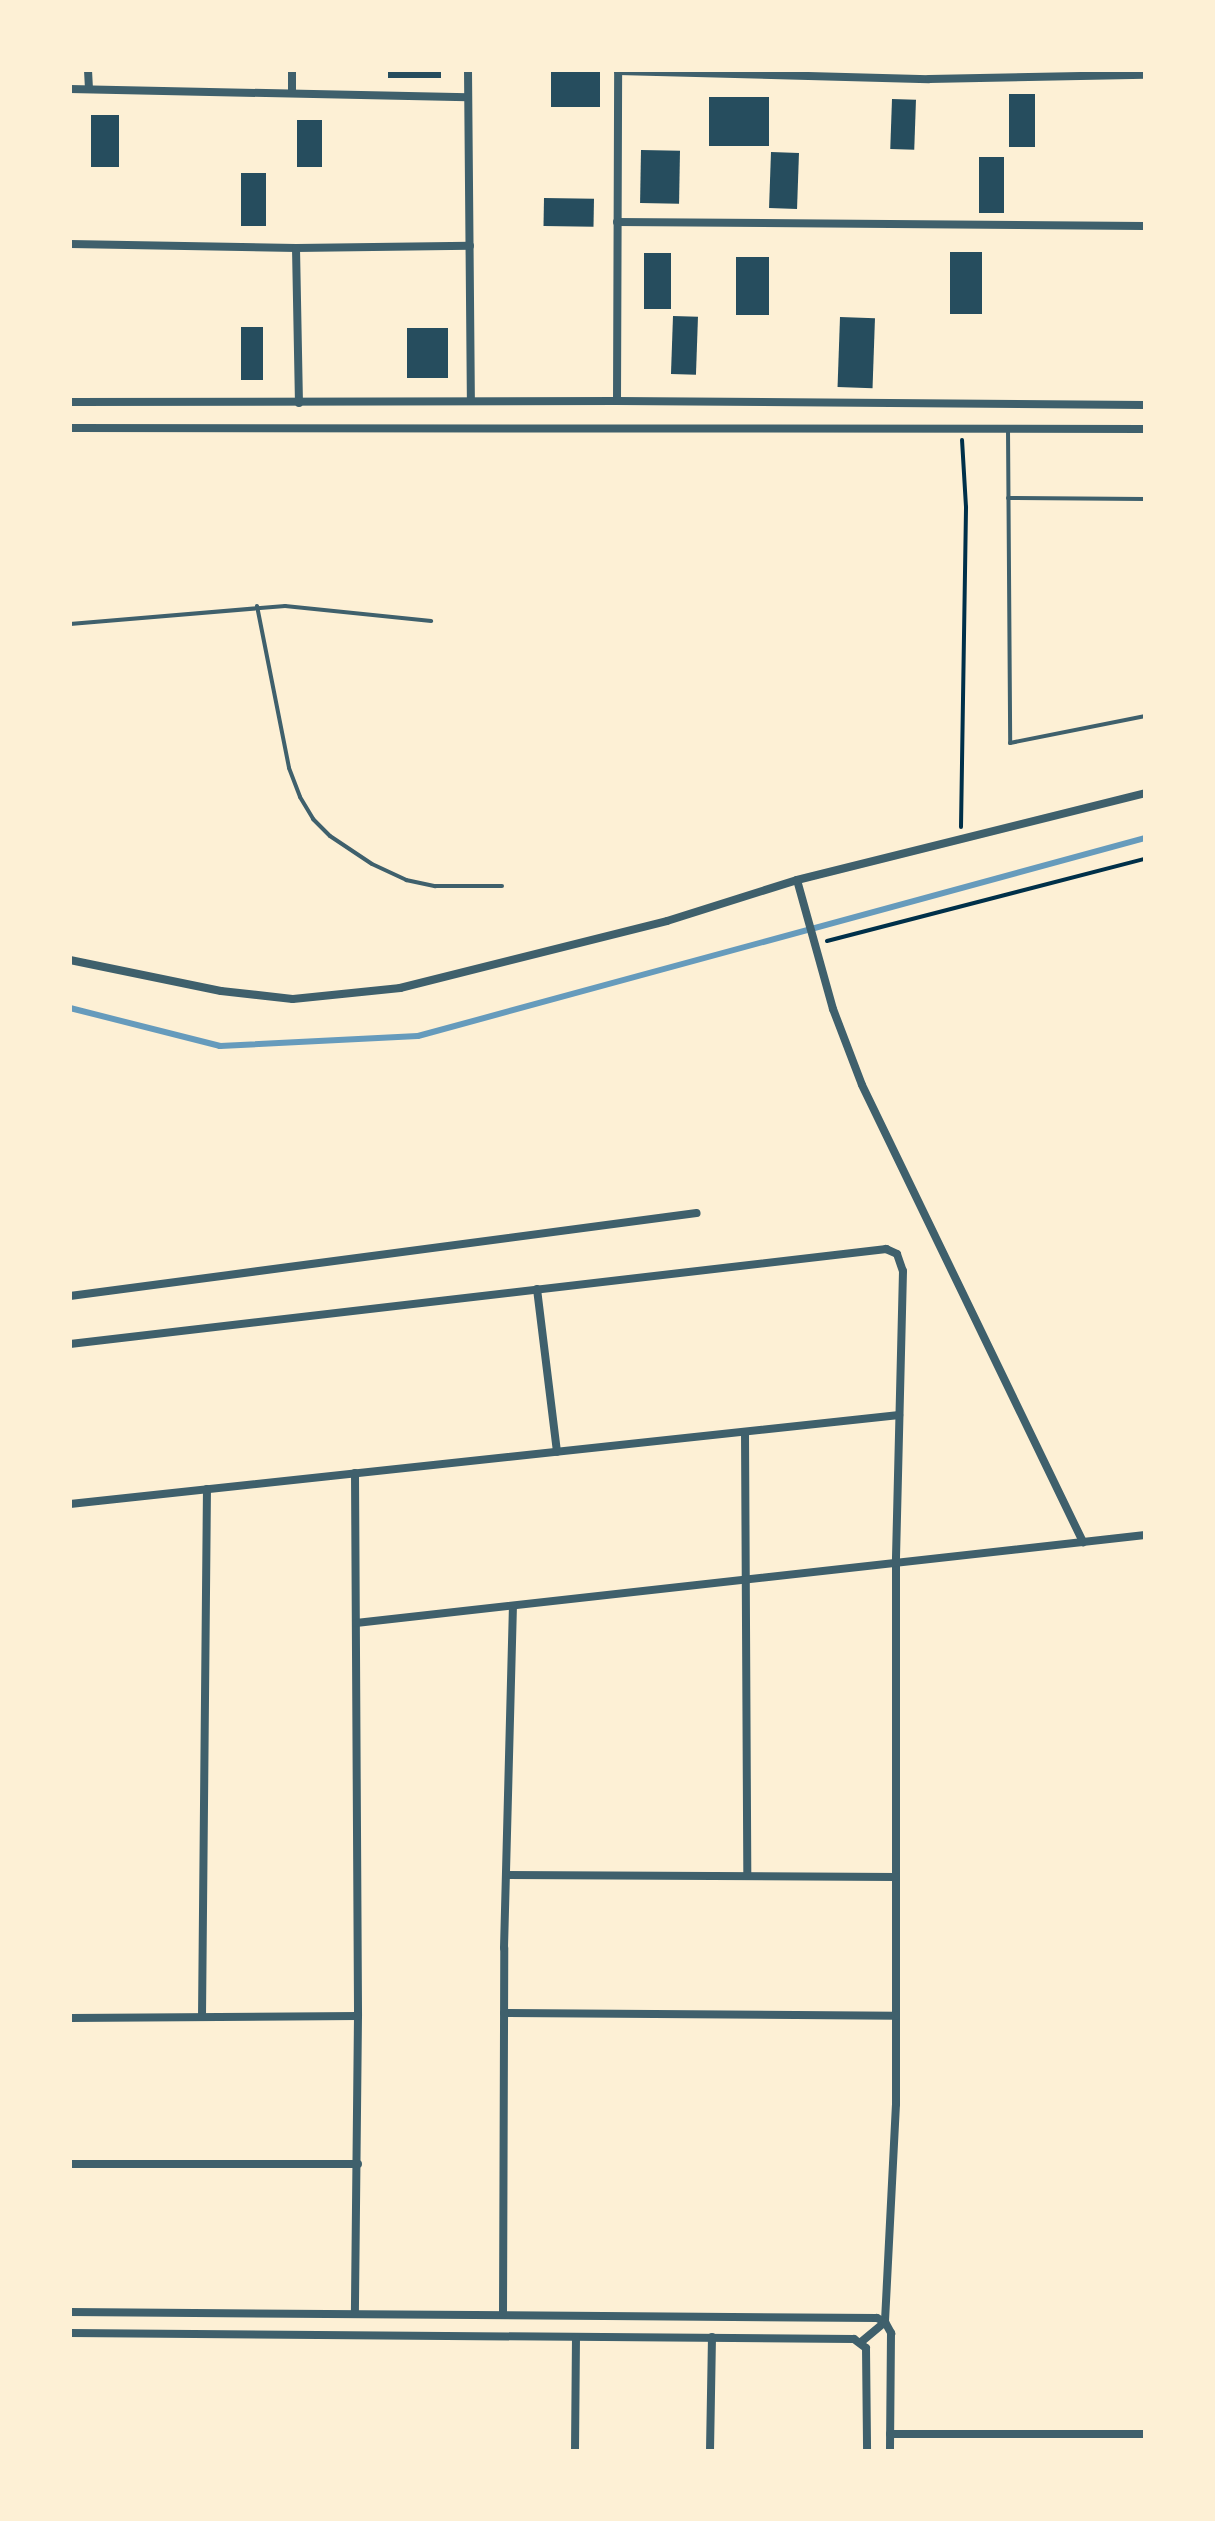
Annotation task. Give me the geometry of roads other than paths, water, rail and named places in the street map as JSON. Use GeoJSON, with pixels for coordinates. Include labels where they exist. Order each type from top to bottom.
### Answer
{"type":"FeatureCollection","features":[{"type":"Feature","properties":{"kind":"street"},"geometry":{"type":"LineString","coordinates":[[88,70],[89,89]]}},
{"type":"Feature","properties":{"kind":"street"},"geometry":{"type":"LineString","coordinates":[[292,70],[292,93]]}},
{"type":"Feature","properties":{"kind":"street"},"geometry":{"type":"LineString","coordinates":[[468,70],[471,401]]}},
{"type":"Feature","properties":{"kind":"street"},"geometry":{"type":"LineString","coordinates":[[617,401],[618,70],[929,74],[1083,72],[1145,75]]}},
{"type":"Feature","properties":{"kind":"street"},"geometry":{"type":"LineString","coordinates":[[70,89],[468,97]]}},
{"type":"Feature","properties":{"kind":"street"},"geometry":{"type":"LineString","coordinates":[[617,222],[1145,226]]}},
{"type":"Feature","properties":{"kind":"street"},"geometry":{"type":"LineString","coordinates":[[70,244],[296,248],[470,246]]}},
{"type":"Feature","properties":{"kind":"street"},"geometry":{"type":"LineString","coordinates":[[296,248],[299,403]]}},
{"type":"Feature","properties":{"kind":"street"},"geometry":{"type":"LineString","coordinates":[[70,402],[617,401],[1145,405]]}},
{"type":"Feature","properties":{"kind":"street"},"geometry":{"type":"LineString","coordinates":[[70,428],[1145,429]]}},
{"type":"Feature","properties":{"kind":"street"},"geometry":{"type":"LineString","coordinates":[[70,960],[221,991],[293,999],[400,988],[667,921],[797,880],[1145,793]]}},
{"type":"Feature","properties":{"kind":"street"},"geometry":{"type":"LineString","coordinates":[[797,880],[833,1009],[862,1085],[1083,1542]]}},
{"type":"Feature","properties":{"kind":"street"},"geometry":{"type":"LineString","coordinates":[[70,1296],[697,1213]]}},
{"type":"Feature","properties":{"kind":"street"},"geometry":{"type":"LineString","coordinates":[[70,1344],[886,1249],[897,1254],[903,1271],[896,1564],[896,2104],[885,2322],[891,2333],[890,2451]]}},
{"type":"Feature","properties":{"kind":"street"},"geometry":{"type":"LineString","coordinates":[[537,1289],[557,1452]]}},
{"type":"Feature","properties":{"kind":"street"},"geometry":{"type":"LineString","coordinates":[[70,1504],[899,1415]]}},
{"type":"Feature","properties":{"kind":"street"},"geometry":{"type":"LineString","coordinates":[[745,1432],[747,1876]]}},
{"type":"Feature","properties":{"kind":"street"},"geometry":{"type":"LineString","coordinates":[[355,1473],[358,2016],[355,2314]]}},
{"type":"Feature","properties":{"kind":"street"},"geometry":{"type":"LineString","coordinates":[[202,2017],[207,1489]]}},
{"type":"Feature","properties":{"kind":"street"},"geometry":{"type":"LineString","coordinates":[[356,1623],[1145,1535]]}},
{"type":"Feature","properties":{"kind":"street"},"geometry":{"type":"LineString","coordinates":[[503,2315],[504,2013],[513,1606]]}},
{"type":"Feature","properties":{"kind":"street"},"geometry":{"type":"LineString","coordinates":[[506,1875],[896,1877]]}},
{"type":"Feature","properties":{"kind":"street"},"geometry":{"type":"LineString","coordinates":[[504,2013],[896,2016]]}},
{"type":"Feature","properties":{"kind":"street"},"geometry":{"type":"LineString","coordinates":[[70,2018],[358,2016]]}},
{"type":"Feature","properties":{"kind":"street"},"geometry":{"type":"LineString","coordinates":[[70,2164],[358,2164]]}},
{"type":"Feature","properties":{"kind":"street"},"geometry":{"type":"LineString","coordinates":[[70,2312],[866,2318],[885,2322]]}},
{"type":"Feature","properties":{"kind":"street"},"geometry":{"type":"LineString","coordinates":[[861,2342],[885,2322]]}},
{"type":"Feature","properties":{"kind":"street"},"geometry":{"type":"LineString","coordinates":[[70,2333],[842,2337],[861,2342],[866,2348],[867,2451]]}},
{"type":"Feature","properties":{"kind":"street"},"geometry":{"type":"LineString","coordinates":[[575,2451],[576,2337]]}},
{"type":"Feature","properties":{"kind":"street"},"geometry":{"type":"LineString","coordinates":[[710,2451],[712,2337]]}},
{"type":"Feature","properties":{"kind":"street"},"geometry":{"type":"LineString","coordinates":[[890,2434],[1145,2434]]}},
{"type":"Feature","properties":{"kind":"lane"},"geometry":{"type":"LineString","coordinates":[[1008,429],[1010,743],[1145,716]]}},
{"type":"Feature","properties":{"kind":"lane"},"geometry":{"type":"LineString","coordinates":[[1008,498],[1145,499]]}},
{"type":"Feature","properties":{"kind":"lane"},"geometry":{"type":"LineString","coordinates":[[257,606],[289,768],[313,819],[330,836],[372,864],[406,880],[435,886],[502,886]]}},
{"type":"Feature","properties":{"kind":"lane"},"geometry":{"type":"LineString","coordinates":[[70,624],[257,606],[322,608],[431,621]]}},
{"type":"Feature","properties":{"kind":"waterway"},"geometry":{"type":"LineString","coordinates":[[70,1008],[220,1046],[418,1036],[1145,838]]}}]}
